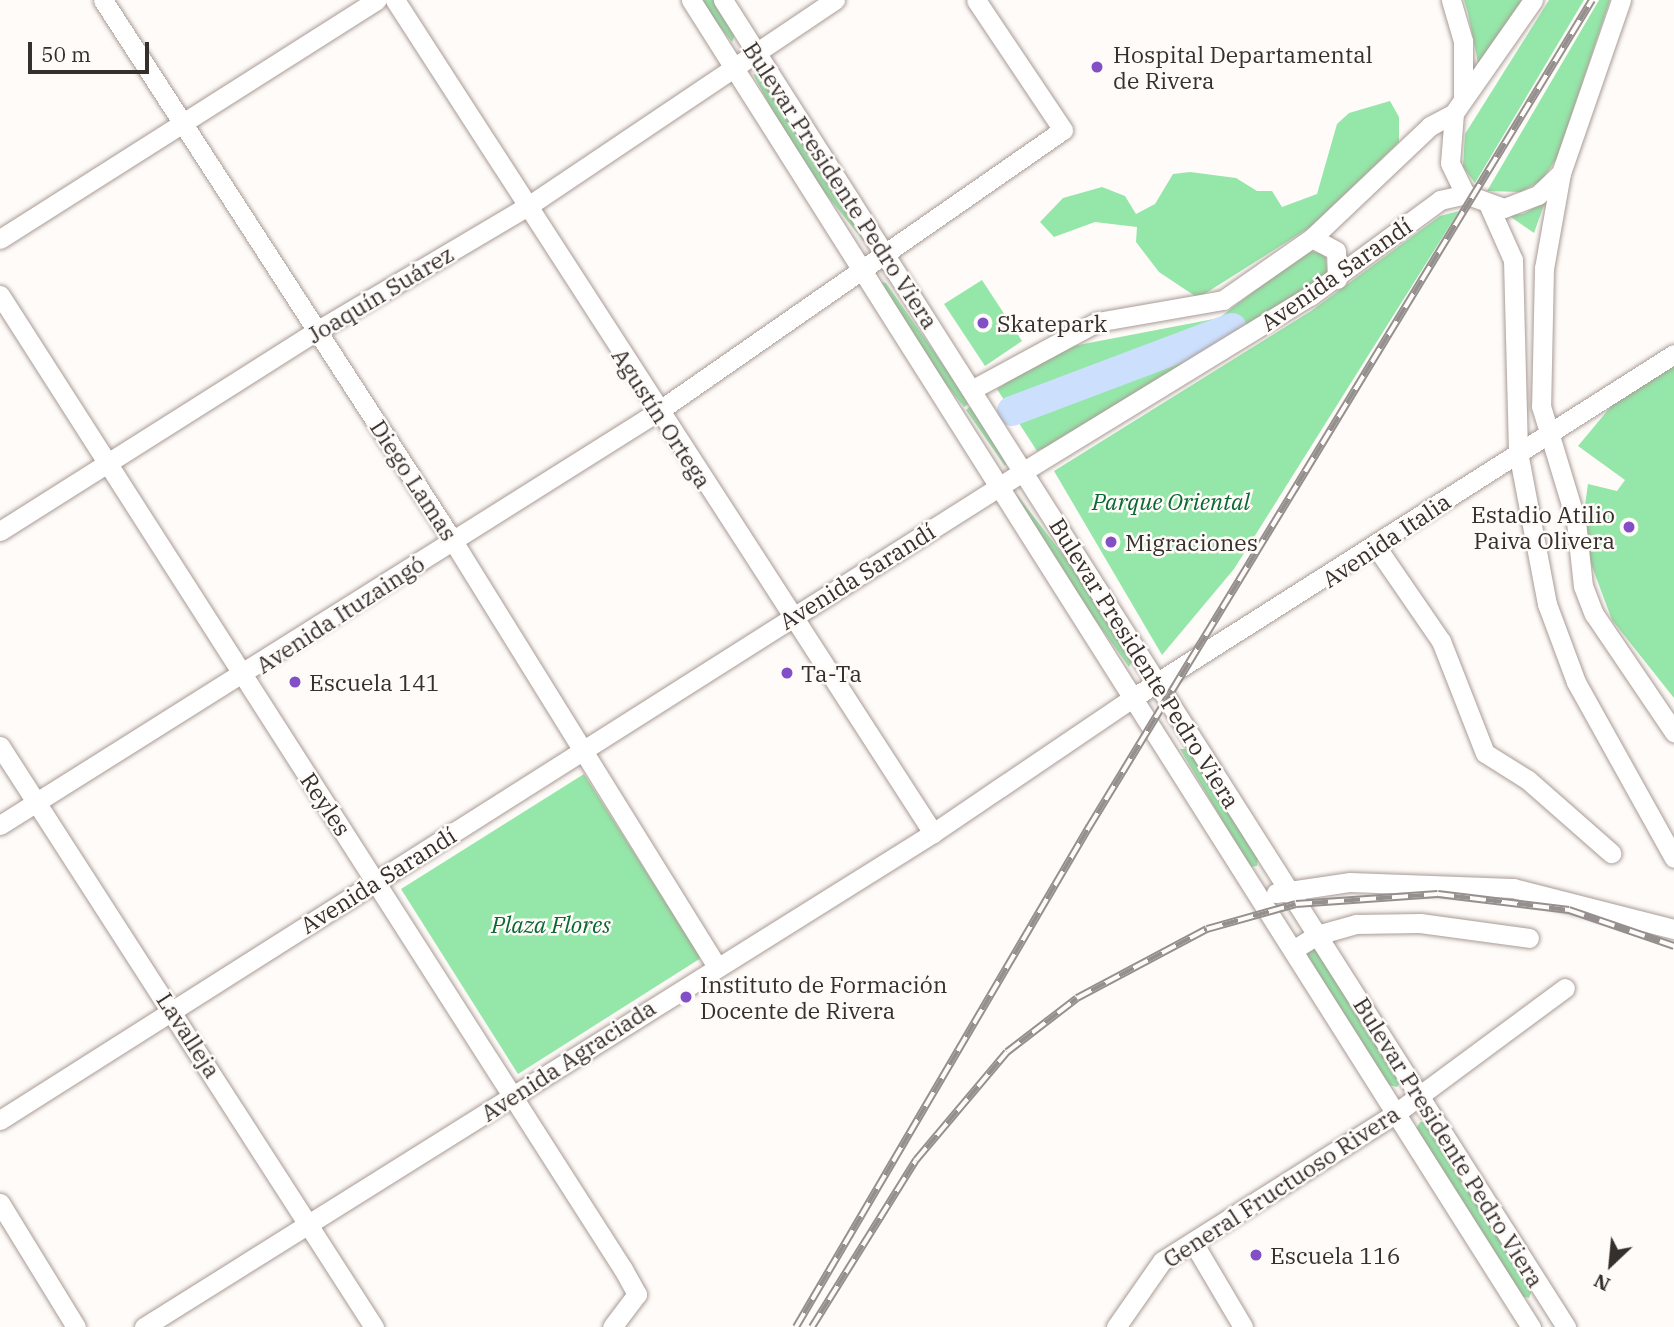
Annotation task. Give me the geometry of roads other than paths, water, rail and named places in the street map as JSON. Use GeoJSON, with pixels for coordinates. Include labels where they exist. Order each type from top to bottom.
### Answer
{"type":"FeatureCollection","features":[{"type":"Feature","properties":{"kind":"street","name":"Diego Lamas"},"geometry":{"type":"LineString","coordinates":[[103,0],[453,541],[585,749],[716,965]]}},
{"type":"Feature","properties":{"kind":"street"},"geometry":{"type":"LineString","coordinates":[[0,239],[377,0]]}},
{"type":"Feature","properties":{"kind":"street","name":"Agustín Ortega"},"geometry":{"type":"LineString","coordinates":[[395,0],[657,412],[933,833]]}},
{"type":"Feature","properties":{"kind":"street","name":"Bulevar Presidente Pedro Viera"},"geometry":{"type":"LineString","coordinates":[[691,0],[1396,1113],[1524,1325]]}},
{"type":"Feature","properties":{"kind":"street","name":"Bulevar Presidente Pedro Viera"},"geometry":{"type":"LineString","coordinates":[[723,0],[882,253],[973,389],[1160,683],[1286,888],[1566,1327]]}},
{"type":"Feature","properties":{"kind":"street","name":"Joaquín Suárez"},"geometry":{"type":"LineString","coordinates":[[0,531],[318,330],[528,206],[732,65],[835,0]]}},
{"type":"Feature","properties":{"kind":"street","name":"Avenida Ituzaingó"},"geometry":{"type":"LineString","coordinates":[[0,825],[242,678],[657,412],[861,271],[882,253],[1063,130],[976,0]]}},
{"type":"Feature","properties":{"kind":"street"},"geometry":{"type":"LineString","coordinates":[[1451,0],[1463,41],[1450,163],[1465,194],[1489,206],[1525,203],[1561,173]]}},
{"type":"Feature","properties":{"kind":"street"},"geometry":{"type":"LineString","coordinates":[[973,389],[1097,322],[1223,300],[1312,238],[1430,126],[1458,105],[1533,0]]}},
{"type":"Feature","properties":{"kind":"street"},"geometry":{"type":"LineString","coordinates":[[1621,0],[1561,173],[1544,268],[1546,434],[1576,521],[1583,586],[1594,614],[1674,732]]}},
{"type":"Feature","properties":{"kind":"street","name":"Avenida Sarandí"},"geometry":{"type":"LineString","coordinates":[[0,1120],[1000,485],[1337,279],[1440,200],[1465,194]]}},
{"type":"Feature","properties":{"kind":"street"},"geometry":{"type":"LineString","coordinates":[[1489,206],[1508,239],[1514,271],[1518,452],[1561,649],[1620,770],[1674,858]]}},
{"type":"Feature","properties":{"kind":"street"},"geometry":{"type":"LineString","coordinates":[[1312,238],[1336,251],[1337,279]]}},
{"type":"Feature","properties":{"kind":"street"},"geometry":{"type":"LineString","coordinates":[[1514,271],[1544,268]]}},
{"type":"Feature","properties":{"kind":"street","name":"Reyles"},"geometry":{"type":"LineString","coordinates":[[0,296],[242,678],[378,880],[637,1294],[619,1321]]}},
{"type":"Feature","properties":{"kind":"street","name":"Avenida Italia"},"geometry":{"type":"LineString","coordinates":[[1131,698],[1160,683],[1377,548],[1518,452],[1674,354]]}},
{"type":"Feature","properties":{"kind":"street"},"geometry":{"type":"LineString","coordinates":[[1377,548],[1441,641],[1485,753],[1528,780],[1611,853]]}},
{"type":"Feature","properties":{"kind":"street","name":"Avenida Agraciada"},"geometry":{"type":"LineString","coordinates":[[144,1327],[716,965],[933,833],[1131,698]]}},
{"type":"Feature","properties":{"kind":"street","name":"Lavalleja"},"geometry":{"type":"LineString","coordinates":[[0,746],[173,1010],[374,1327]]}},
{"type":"Feature","properties":{"kind":"street"},"geometry":{"type":"LineString","coordinates":[[1262,901],[1286,888],[1350,882],[1513,888],[1674,929]]}},
{"type":"Feature","properties":{"kind":"street"},"geometry":{"type":"LineString","coordinates":[[1293,950],[1317,935],[1356,924],[1420,923],[1529,939]]}},
{"type":"Feature","properties":{"kind":"street","name":"General Fructuoso Rivera"},"geometry":{"type":"LineString","coordinates":[[1116,1327],[1152,1270],[1396,1113],[1565,988]]}},
{"type":"Feature","properties":{"kind":"street"},"geometry":{"type":"LineString","coordinates":[[0,1203],[76,1327]]}},
{"type":"Feature","properties":{"kind":"street"},"geometry":{"type":"LineString","coordinates":[[1194,1244],[1243,1327]]}},
{"type":"Feature","properties":{"kind":"street"},"geometry":{"type":"LineString","coordinates":[[1524,1325],[1552,1304]]}},
{"type":"Feature","properties":{"kind":"waterway"},"geometry":{"type":"LineString","coordinates":[[1012,411],[1232,328]]}},
{"type":"Feature","properties":{"kind":"railway"},"geometry":{"type":"LineString","coordinates":[[796,1327],[1089,827],[1592,0]]}},
{"type":"Feature","properties":{"kind":"railway"},"geometry":{"type":"LineString","coordinates":[[812,1327],[916,1160],[1007,1052],[1077,998],[1207,929],[1296,904],[1438,894],[1569,910],[1674,946]]}},
{"type":"Feature","properties":{"kind":"place","name":"Hospital Departamental de Rivera"},"geometry":{"type":"Point","coordinates":[1097,67]}},
{"type":"Feature","properties":{"kind":"place","name":"Skatepark"},"geometry":{"type":"Point","coordinates":[983,323]}},
{"type":"Feature","properties":{"kind":"place","name":"Estadio Atilio Paiva Olivera"},"geometry":{"type":"Point","coordinates":[1629,527]}},
{"type":"Feature","properties":{"kind":"place","name":"Migraciones"},"geometry":{"type":"Point","coordinates":[1111,542]}},
{"type":"Feature","properties":{"kind":"place","name":"Ta-Ta"},"geometry":{"type":"Point","coordinates":[787,673]}},
{"type":"Feature","properties":{"kind":"place","name":"Escuela 141"},"geometry":{"type":"Point","coordinates":[295,682]}},
{"type":"Feature","properties":{"kind":"place","name":"Instituto de Formación Docente de Rivera"},"geometry":{"type":"Point","coordinates":[686,997]}},
{"type":"Feature","properties":{"kind":"place","name":"Escuela 116"},"geometry":{"type":"Point","coordinates":[1256,1255]}},
{"type":"Feature","properties":{"kind":"park label","name":"Parque Oriental"},"geometry":{"type":"Point","coordinates":[1171,501]}},
{"type":"Feature","properties":{"kind":"park label","name":"Plaza Flores"},"geometry":{"type":"Point","coordinates":[551,924]}}]}
